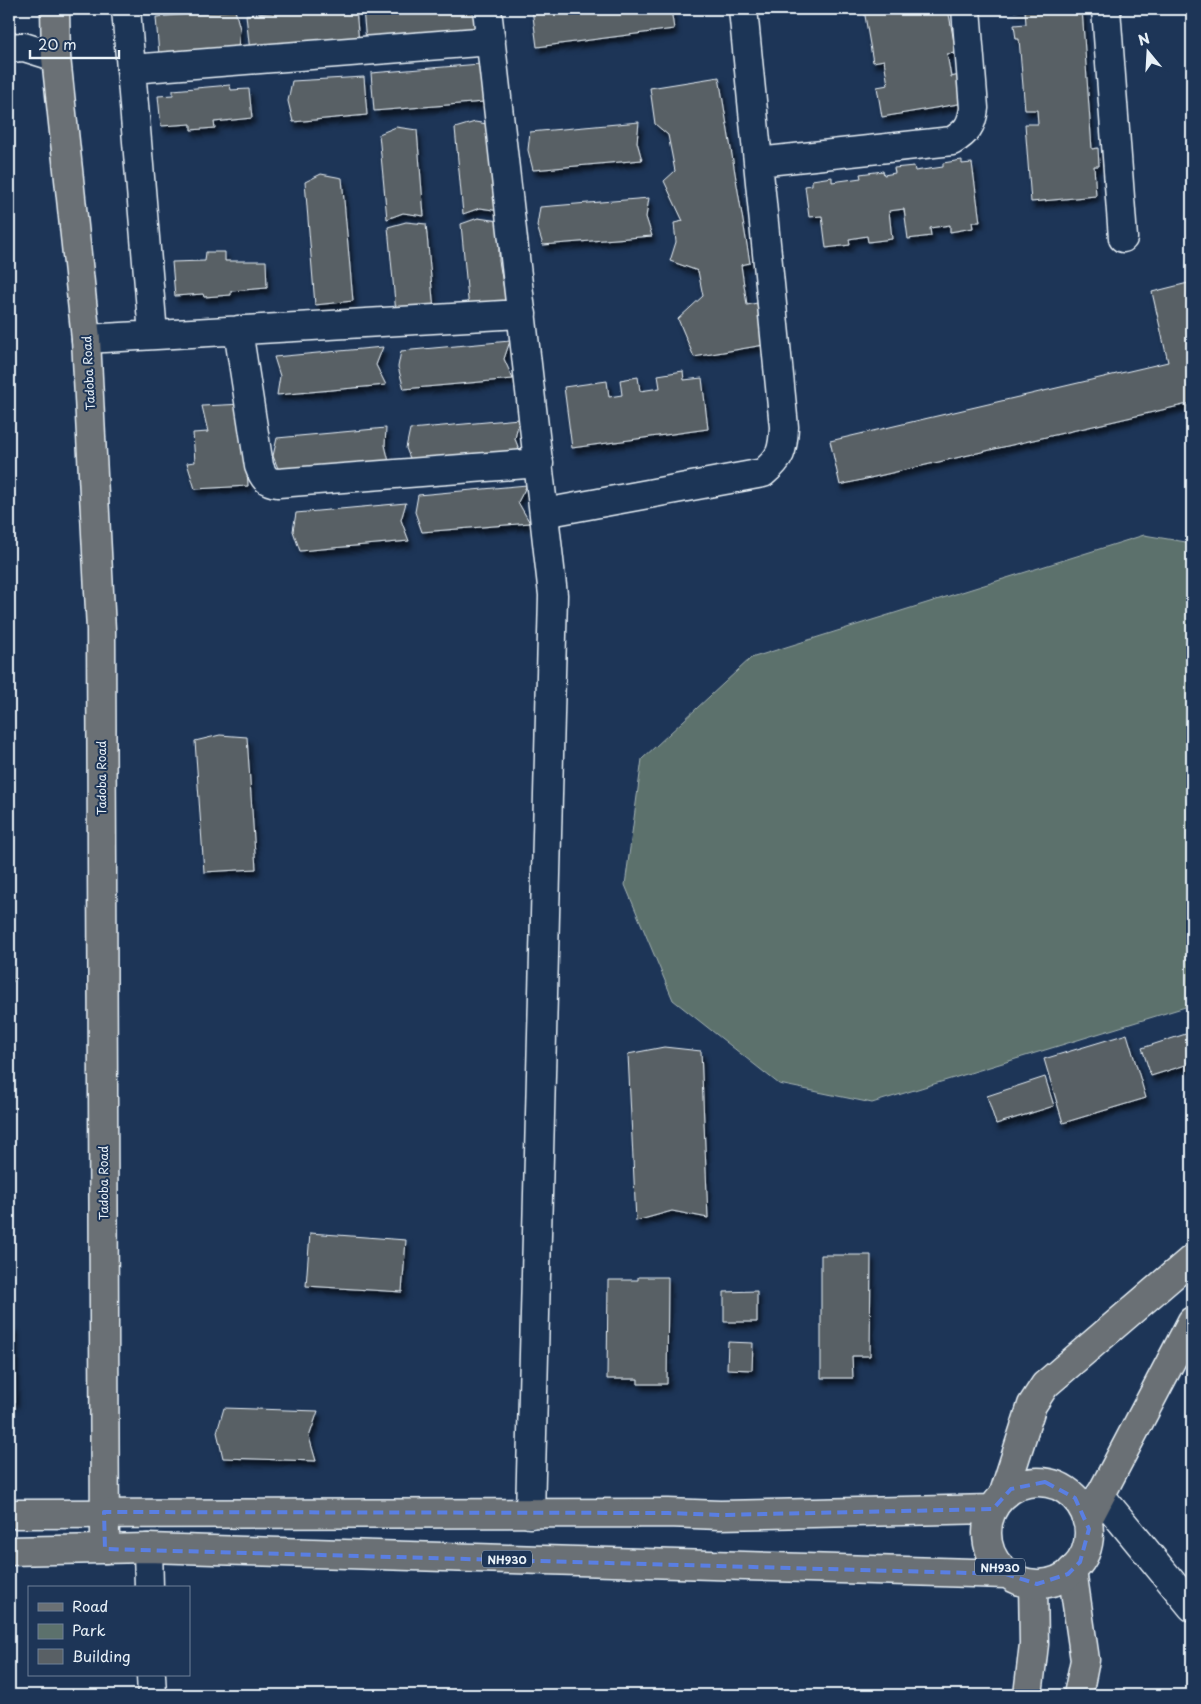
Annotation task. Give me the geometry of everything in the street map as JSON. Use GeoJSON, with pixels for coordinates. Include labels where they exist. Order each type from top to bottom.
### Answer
{"type":"FeatureCollection","features":[{"type":"Feature","properties":{"kind":"main road","name":"Tadoba Road"},"geometry":{"type":"LineString","coordinates":[[55,9],[56,57],[86,339],[100,630],[105,1549]]}},
{"type":"Feature","properties":{"kind":"main road","name":"NH930"},"geometry":{"type":"LineString","coordinates":[[9,1514],[104,1512],[668,1513],[720,1516],[998,1503],[1012,1489],[1028,1482],[1045,1482],[1062,1488],[1075,1498],[1085,1512],[1089,1529],[1087,1546],[1080,1562],[1072,1570],[1053,1582],[1033,1584],[1020,1582],[1006,1574],[995,1561],[988,1546],[986,1530],[998,1503],[1032,1405],[1045,1386],[1192,1259]]}},
{"type":"Feature","properties":{"kind":"main road","name":"NH930"},"geometry":{"type":"LineString","coordinates":[[1087,1521],[1192,1321]]}},
{"type":"Feature","properties":{"kind":"main road","name":"NH930"},"geometry":{"type":"LineString","coordinates":[[9,1550],[148,1548],[1006,1574]]}},
{"type":"Feature","properties":{"kind":"main road"},"geometry":{"type":"LineString","coordinates":[[1072,1570],[1085,1660],[1078,1695]]}},
{"type":"Feature","properties":{"kind":"main road"},"geometry":{"type":"LineString","coordinates":[[1028,1695],[1034,1644],[1033,1584]]}},
{"type":"Feature","properties":{"kind":"street"},"geometry":{"type":"LineString","coordinates":[[126,9],[153,334]]}},
{"type":"Feature","properties":{"kind":"street"},"geometry":{"type":"LineString","coordinates":[[487,9],[553,595],[530,1514]]}},
{"type":"Feature","properties":{"kind":"street"},"geometry":{"type":"LineString","coordinates":[[544,513],[762,473],[777,462],[784,446],[784,427],[744,9]]}},
{"type":"Feature","properties":{"kind":"street"},"geometry":{"type":"LineString","coordinates":[[758,162],[952,141],[965,133],[973,120],[974,108],[966,9]]}},
{"type":"Feature","properties":{"kind":"street"},"geometry":{"type":"LineString","coordinates":[[1106,9],[1123,238]]}},
{"type":"Feature","properties":{"kind":"street"},"geometry":{"type":"LineString","coordinates":[[132,69],[491,41]]}},
{"type":"Feature","properties":{"kind":"street"},"geometry":{"type":"LineString","coordinates":[[9,48],[24,47],[56,57]]}},
{"type":"Feature","properties":{"kind":"street"},"geometry":{"type":"LineString","coordinates":[[86,339],[522,314]]}},
{"type":"Feature","properties":{"kind":"street"},"geometry":{"type":"LineString","coordinates":[[238,330],[259,466],[262,476],[269,482],[278,483],[538,463]]}},
{"type":"Feature","properties":{"kind":"street"},"geometry":{"type":"LineString","coordinates":[[1100,1495],[1192,1608]]}},
{"type":"Feature","properties":{"kind":"street"},"geometry":{"type":"LineString","coordinates":[[148,1548],[149,1586]]}},
{"type":"Feature","properties":{"kind":"street"},"geometry":{"type":"LineString","coordinates":[[151,1676],[152,1695]]}},
{"type":"Feature","properties":{"kind":"highlighted area"},"geometry":{"type":"Polygon","coordinates":[[[1045,1482],[1075,1498],[1089,1529],[1080,1562],[1068,1574],[1037,1584],[1006,1574],[105,1549],[104,1512],[668,1513],[720,1515],[993,1509],[1011,1489],[1045,1482]]]}},
{"type":"Feature","properties":{"kind":"green space"},"geometry":{"type":"Polygon","coordinates":[[[9,469],[13,982],[9,982],[9,469]]]}},
{"type":"Feature","properties":{"kind":"green space"},"geometry":{"type":"Polygon","coordinates":[[[1144,535],[1192,543],[1192,1005],[872,1103],[779,1084],[673,1000],[625,885],[642,759],[751,658],[1144,535]]]}},
{"type":"Feature","properties":{"kind":"building"},"geometry":{"type":"Polygon","coordinates":[[[309,9],[356,9],[359,43],[250,52],[246,15],[309,9]]]}},
{"type":"Feature","properties":{"kind":"building"},"geometry":{"type":"Polygon","coordinates":[[[363,9],[476,9],[475,32],[366,42],[363,9]]]}},
{"type":"Feature","properties":{"kind":"building"},"geometry":{"type":"Polygon","coordinates":[[[532,9],[671,9],[674,29],[537,47],[532,9]]]}},
{"type":"Feature","properties":{"kind":"building"},"geometry":{"type":"Polygon","coordinates":[[[948,9],[956,53],[947,54],[951,77],[959,75],[964,103],[882,117],[877,87],[888,85],[884,60],[873,62],[864,10],[948,9]]]}},
{"type":"Feature","properties":{"kind":"building"},"geometry":{"type":"Polygon","coordinates":[[[1014,9],[1082,9],[1092,149],[1098,148],[1099,166],[1094,166],[1096,196],[1031,202],[1025,124],[1038,124],[1037,110],[1025,110],[1019,39],[1016,39],[1014,25],[1026,24],[1025,10],[1014,11],[1014,9]]]}},
{"type":"Feature","properties":{"kind":"building"},"geometry":{"type":"Polygon","coordinates":[[[235,10],[240,29],[238,48],[159,55],[156,17],[235,10]]]}},
{"type":"Feature","properties":{"kind":"building"},"geometry":{"type":"Polygon","coordinates":[[[480,64],[484,102],[374,111],[371,73],[480,64]]]}},
{"type":"Feature","properties":{"kind":"building"},"geometry":{"type":"Polygon","coordinates":[[[364,77],[367,115],[293,122],[288,101],[292,81],[364,77]]]}},
{"type":"Feature","properties":{"kind":"building"},"geometry":{"type":"Polygon","coordinates":[[[719,77],[750,263],[741,265],[747,305],[757,303],[764,345],[694,357],[678,319],[703,296],[698,271],[670,261],[676,242],[674,223],[683,221],[664,181],[675,171],[668,135],[655,124],[650,88],[719,77]]]}},
{"type":"Feature","properties":{"kind":"building"},"geometry":{"type":"Polygon","coordinates":[[[230,85],[231,90],[249,89],[252,118],[214,122],[215,128],[191,130],[191,124],[161,126],[158,96],[173,95],[173,90],[230,85]]]}},
{"type":"Feature","properties":{"kind":"building"},"geometry":{"type":"Polygon","coordinates":[[[475,122],[493,125],[500,211],[480,208],[463,214],[455,128],[475,122]]]}},
{"type":"Feature","properties":{"kind":"building"},"geometry":{"type":"Polygon","coordinates":[[[639,122],[637,142],[642,160],[533,170],[528,150],[530,132],[639,122]]]}},
{"type":"Feature","properties":{"kind":"building"},"geometry":{"type":"Polygon","coordinates":[[[396,127],[417,130],[424,216],[403,213],[387,219],[379,134],[396,127]]]}},
{"type":"Feature","properties":{"kind":"building"},"geometry":{"type":"Polygon","coordinates":[[[962,160],[962,164],[972,163],[980,222],[972,222],[973,228],[950,232],[950,225],[930,228],[931,236],[908,239],[904,209],[889,211],[892,239],[868,242],[867,236],[849,239],[850,245],[826,248],[822,216],[809,217],[805,186],[812,185],[812,180],[832,177],[832,182],[861,178],[860,174],[883,171],[884,175],[895,173],[894,168],[914,166],[915,171],[943,167],[943,163],[962,160]]]}},
{"type":"Feature","properties":{"kind":"building"},"geometry":{"type":"Polygon","coordinates":[[[321,174],[342,178],[353,301],[315,305],[305,182],[321,174]]]}},
{"type":"Feature","properties":{"kind":"building"},"geometry":{"type":"Polygon","coordinates":[[[649,198],[646,217],[652,236],[543,245],[537,226],[540,207],[649,198]]]}},
{"type":"Feature","properties":{"kind":"building"},"geometry":{"type":"Polygon","coordinates":[[[478,218],[499,221],[499,261],[507,307],[469,310],[461,224],[478,218]]]}},
{"type":"Feature","properties":{"kind":"building"},"geometry":{"type":"Polygon","coordinates":[[[406,222],[426,224],[434,310],[396,313],[388,227],[406,222]]]}},
{"type":"Feature","properties":{"kind":"building"},"geometry":{"type":"Polygon","coordinates":[[[206,252],[225,252],[225,261],[266,261],[267,288],[231,291],[231,295],[204,297],[203,294],[175,296],[172,262],[205,261],[206,252]]]}},
{"type":"Feature","properties":{"kind":"building"},"geometry":{"type":"Polygon","coordinates":[[[1192,282],[1192,403],[840,485],[830,441],[1168,362],[1152,292],[1192,282]]]}},
{"type":"Feature","properties":{"kind":"building"},"geometry":{"type":"Polygon","coordinates":[[[510,341],[504,359],[513,379],[404,389],[398,367],[401,351],[510,341]]]}},
{"type":"Feature","properties":{"kind":"building"},"geometry":{"type":"Polygon","coordinates":[[[383,347],[376,365],[386,385],[277,395],[280,376],[274,357],[383,347]]]}},
{"type":"Feature","properties":{"kind":"building"},"geometry":{"type":"Polygon","coordinates":[[[683,371],[684,380],[702,378],[708,429],[572,448],[564,387],[607,381],[609,397],[622,395],[620,380],[638,377],[640,391],[660,388],[658,375],[683,371]]]}},
{"type":"Feature","properties":{"kind":"building"},"geometry":{"type":"Polygon","coordinates":[[[244,404],[248,486],[195,489],[187,463],[195,462],[193,433],[208,432],[202,406],[244,404]]]}},
{"type":"Feature","properties":{"kind":"building"},"geometry":{"type":"Polygon","coordinates":[[[519,419],[515,439],[522,457],[413,466],[406,448],[410,429],[519,419]]]}},
{"type":"Feature","properties":{"kind":"building"},"geometry":{"type":"Polygon","coordinates":[[[386,428],[385,445],[390,466],[281,476],[273,456],[277,438],[386,428]]]}},
{"type":"Feature","properties":{"kind":"building"},"geometry":{"type":"Polygon","coordinates":[[[527,485],[518,502],[530,523],[422,532],[415,512],[418,495],[527,485]]]}},
{"type":"Feature","properties":{"kind":"building"},"geometry":{"type":"Polygon","coordinates":[[[406,503],[401,520],[409,541],[300,551],[293,531],[296,513],[406,503]]]}},
{"type":"Feature","properties":{"kind":"building"},"geometry":{"type":"Polygon","coordinates":[[[220,735],[247,737],[256,869],[204,872],[195,741],[220,735]]]}},
{"type":"Feature","properties":{"kind":"building"},"geometry":{"type":"Polygon","coordinates":[[[1192,1032],[1192,1063],[1151,1076],[1142,1048],[1192,1032]]]}},
{"type":"Feature","properties":{"kind":"building"},"geometry":{"type":"Polygon","coordinates":[[[1127,1034],[1146,1098],[1063,1123],[1044,1059],[1127,1034]]]}},
{"type":"Feature","properties":{"kind":"building"},"geometry":{"type":"Polygon","coordinates":[[[664,1047],[701,1051],[708,1218],[672,1211],[636,1221],[628,1054],[664,1047]]]}},
{"type":"Feature","properties":{"kind":"building"},"geometry":{"type":"Polygon","coordinates":[[[1045,1077],[1054,1106],[996,1124],[987,1096],[1045,1077]]]}},
{"type":"Feature","properties":{"kind":"building"},"geometry":{"type":"Polygon","coordinates":[[[310,1233],[406,1240],[402,1292],[306,1286],[310,1233]]]}},
{"type":"Feature","properties":{"kind":"building"},"geometry":{"type":"Polygon","coordinates":[[[821,1255],[871,1255],[870,1356],[852,1356],[853,1378],[821,1378],[821,1255]]]}},
{"type":"Feature","properties":{"kind":"building"},"geometry":{"type":"Polygon","coordinates":[[[638,1277],[668,1277],[667,1384],[638,1384],[638,1379],[607,1379],[608,1280],[638,1280],[638,1277]]]}},
{"type":"Feature","properties":{"kind":"building"},"geometry":{"type":"Polygon","coordinates":[[[757,1291],[757,1322],[724,1322],[724,1292],[757,1291]]]}},
{"type":"Feature","properties":{"kind":"building"},"geometry":{"type":"Polygon","coordinates":[[[9,1327],[14,1327],[15,1402],[9,1402],[9,1327]]]}},
{"type":"Feature","properties":{"kind":"building"},"geometry":{"type":"Polygon","coordinates":[[[728,1342],[753,1343],[752,1370],[727,1369],[728,1342]]]}},
{"type":"Feature","properties":{"kind":"building"},"geometry":{"type":"Polygon","coordinates":[[[224,1408],[318,1411],[309,1437],[316,1461],[223,1458],[217,1432],[224,1408]]]}}]}
